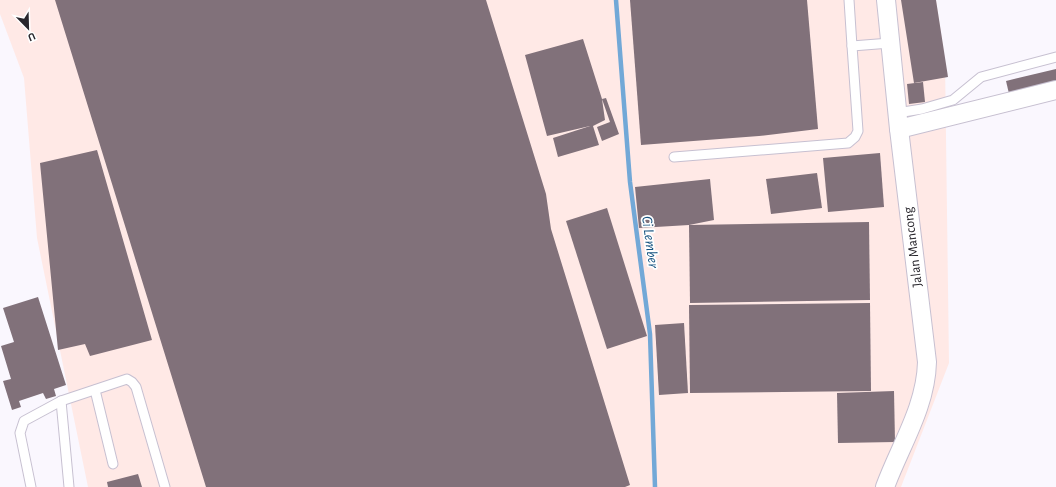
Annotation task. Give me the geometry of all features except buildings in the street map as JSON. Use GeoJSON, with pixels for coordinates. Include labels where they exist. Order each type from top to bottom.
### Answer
{"type":"FeatureCollection","features":[{"type":"Feature","properties":{"kind":"street","name":"Jalan Mancong"},"geometry":{"type":"LineString","coordinates":[[885,487],[914,419],[926,378],[927,362],[898,121],[886,0]]}},
{"type":"Feature","properties":{"kind":"street"},"geometry":{"type":"LineString","coordinates":[[898,121],[1056,90]]}},
{"type":"Feature","properties":{"kind":"lane"},"geometry":{"type":"LineString","coordinates":[[674,157],[848,143],[855,137],[858,131],[849,0]]}},
{"type":"Feature","properties":{"kind":"lane"},"geometry":{"type":"LineString","coordinates":[[852,46],[890,43]]}},
{"type":"Feature","properties":{"kind":"lane"},"geometry":{"type":"LineString","coordinates":[[898,121],[922,110],[953,100],[981,77],[1056,57]]}},
{"type":"Feature","properties":{"kind":"lane"},"geometry":{"type":"LineString","coordinates":[[31,487],[20,433],[21,425],[27,419],[61,401],[127,379],[136,387],[165,487]]}},
{"type":"Feature","properties":{"kind":"lane"},"geometry":{"type":"LineString","coordinates":[[95,390],[114,464]]}},
{"type":"Feature","properties":{"kind":"lane"},"geometry":{"type":"LineString","coordinates":[[61,401],[69,487]]}},
{"type":"Feature","properties":{"kind":"shaded area"},"geometry":{"type":"Polygon","coordinates":[[[0,0],[936,0],[945,61],[949,363],[901,487],[88,487],[37,238],[24,78],[0,14],[0,0]]]}},
{"type":"Feature","properties":{"kind":"waterway","name":"Ci Lember"},"geometry":{"type":"LineString","coordinates":[[616,0],[630,182],[650,334],[655,487]]}}]}
